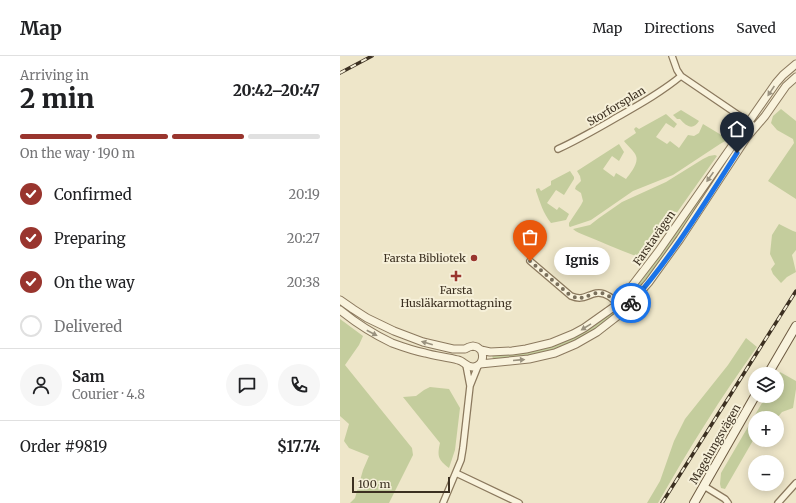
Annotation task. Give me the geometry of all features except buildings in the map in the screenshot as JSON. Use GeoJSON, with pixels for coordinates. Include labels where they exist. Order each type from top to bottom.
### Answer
{"type":"FeatureCollection","features":[{"type":"Feature","properties":{"kind":"main road"},"geometry":{"type":"LineString","coordinates":[[772,367],[796,326]]}},
{"type":"Feature","properties":{"kind":"main road","name":"Magelungsvägen"},"geometry":{"type":"LineString","coordinates":[[694,503],[751,403]]}},
{"type":"Feature","properties":{"kind":"street"},"geometry":{"type":"LineString","coordinates":[[672,56],[681,76],[756,127]]}},
{"type":"Feature","properties":{"kind":"street","name":"Farstavägen"},"geometry":{"type":"LineString","coordinates":[[340,300],[381,325],[423,342],[453,349],[465,349],[468,346],[473,346],[481,350],[493,352],[512,351],[551,343],[573,334],[618,304],[658,252],[783,75],[796,64]]}},
{"type":"Feature","properties":{"kind":"street","name":"Storforsplan"},"geometry":{"type":"LineString","coordinates":[[558,149],[578,140],[640,104],[681,76]]}},
{"type":"Feature","properties":{"kind":"street","name":"Farstavägen"},"geometry":{"type":"LineString","coordinates":[[340,310],[355,323],[393,343],[425,354],[457,359],[472,367],[529,359],[555,352],[576,344],[597,332],[615,319],[624,311],[649,282],[680,239],[747,138],[786,86],[796,77]]}},
{"type":"Feature","properties":{"kind":"street"},"geometry":{"type":"LineString","coordinates":[[530,261],[571,296],[576,298],[584,298],[599,292],[606,294],[624,311]]}},
{"type":"Feature","properties":{"kind":"street"},"geometry":{"type":"LineString","coordinates":[[340,310],[353,309]]}},
{"type":"Feature","properties":{"kind":"street"},"geometry":{"type":"LineString","coordinates":[[465,349],[462,357],[465,363],[470,386]]}},
{"type":"Feature","properties":{"kind":"street"},"geometry":{"type":"LineString","coordinates":[[443,503],[461,460],[470,386],[482,360],[483,354],[481,350]]}},
{"type":"Feature","properties":{"kind":"street"},"geometry":{"type":"LineString","coordinates":[[456,473],[519,503]]}},
{"type":"Feature","properties":{"kind":"street"},"geometry":{"type":"LineString","coordinates":[[778,503],[796,483]]}},
{"type":"Feature","properties":{"kind":"street"},"geometry":{"type":"LineString","coordinates":[[704,486],[725,499],[728,503]]}},
{"type":"Feature","properties":{"kind":"green space"},"geometry":{"type":"Polygon","coordinates":[[[781,109],[796,121],[796,199],[768,181],[794,143],[793,139],[777,130],[771,123],[773,116],[781,109]]]}},
{"type":"Feature","properties":{"kind":"green space"},"geometry":{"type":"Polygon","coordinates":[[[681,110],[699,121],[697,124],[692,127],[685,124],[680,119],[677,119],[673,115],[681,110]]]}},
{"type":"Feature","properties":{"kind":"green space"},"geometry":{"type":"Polygon","coordinates":[[[666,114],[677,124],[674,128],[666,123],[656,137],[667,144],[670,141],[679,148],[688,135],[694,136],[699,133],[703,124],[723,136],[732,124],[735,124],[736,128],[727,140],[673,175],[633,191],[591,220],[570,227],[569,223],[583,201],[581,193],[575,189],[581,181],[577,171],[619,144],[624,152],[619,161],[612,156],[603,169],[614,177],[616,173],[626,179],[634,168],[637,159],[624,141],[636,133],[634,129],[636,127],[639,129],[666,114]]]}},
{"type":"Feature","properties":{"kind":"green space"},"geometry":{"type":"Polygon","coordinates":[[[715,155],[717,156],[644,259],[584,235],[573,229],[590,225],[622,202],[666,182],[703,159],[715,155]]]}},
{"type":"Feature","properties":{"kind":"green space"},"geometry":{"type":"Polygon","coordinates":[[[570,171],[574,179],[564,195],[556,190],[547,203],[557,210],[559,207],[569,214],[566,220],[551,223],[542,207],[536,189],[539,188],[541,191],[551,185],[551,181],[570,171]]]}},
{"type":"Feature","properties":{"kind":"green space"},"geometry":{"type":"Polygon","coordinates":[[[715,178],[696,210],[653,271],[631,300],[628,300],[628,296],[642,280],[715,178]]]}},
{"type":"Feature","properties":{"kind":"green space"},"geometry":{"type":"Polygon","coordinates":[[[779,224],[796,232],[796,250],[792,255],[796,272],[787,277],[781,283],[773,274],[771,269],[775,264],[770,254],[772,235],[779,224]]]}},
{"type":"Feature","properties":{"kind":"green space"},"geometry":{"type":"Polygon","coordinates":[[[614,312],[615,315],[585,335],[565,345],[538,353],[493,359],[492,355],[581,333],[604,319],[614,312]]]}},
{"type":"Feature","properties":{"kind":"green space"},"geometry":{"type":"Polygon","coordinates":[[[340,319],[363,336],[359,345],[345,365],[412,448],[413,455],[389,503],[350,503],[355,498],[363,470],[369,456],[349,448],[344,441],[349,424],[340,416],[340,319]]]}},
{"type":"Feature","properties":{"kind":"green space"},"geometry":{"type":"Polygon","coordinates":[[[746,338],[757,347],[705,424],[658,503],[647,503],[660,481],[674,441],[685,419],[728,365],[746,338]]]}},
{"type":"Feature","properties":{"kind":"green space"},"geometry":{"type":"Polygon","coordinates":[[[784,374],[796,381],[793,408],[784,411],[757,411],[762,403],[784,403],[784,374]]]}},
{"type":"Feature","properties":{"kind":"green space"},"geometry":{"type":"Polygon","coordinates":[[[430,387],[449,389],[460,408],[455,450],[449,468],[439,457],[440,443],[403,397],[416,396],[430,387]]]}},
{"type":"Feature","properties":{"kind":"green space"},"geometry":{"type":"Polygon","coordinates":[[[748,427],[748,447],[749,447],[725,489],[721,488],[720,484],[721,473],[748,427]]]}},
{"type":"Feature","properties":{"kind":"railway"},"geometry":{"type":"LineString","coordinates":[[340,73],[372,56]]}},
{"type":"Feature","properties":{"kind":"railway"},"geometry":{"type":"LineString","coordinates":[[662,503],[796,291]]}},
{"type":"Feature","properties":{"kind":"way so far"},"geometry":{"type":"LineString","coordinates":[[530,261],[571,296],[576,298],[584,298],[599,292],[606,294],[624,311],[631,303]]}},
{"type":"Feature","properties":{"kind":"place","name":"Farsta Bibliotek"},"geometry":{"type":"Point","coordinates":[474,258]}},
{"type":"Feature","properties":{"kind":"place","name":"Ignis"},"geometry":{"type":"Point","coordinates":[530,261]}},
{"type":"Feature","properties":{"kind":"place","name":"Farsta Husläkarmottagning"},"geometry":{"type":"Point","coordinates":[456,276]}},
{"type":"Feature","properties":{"kind":"route"},"geometry":{"type":"LineString","coordinates":[[631,303],[649,282],[680,239],[737,153]]}}]}
